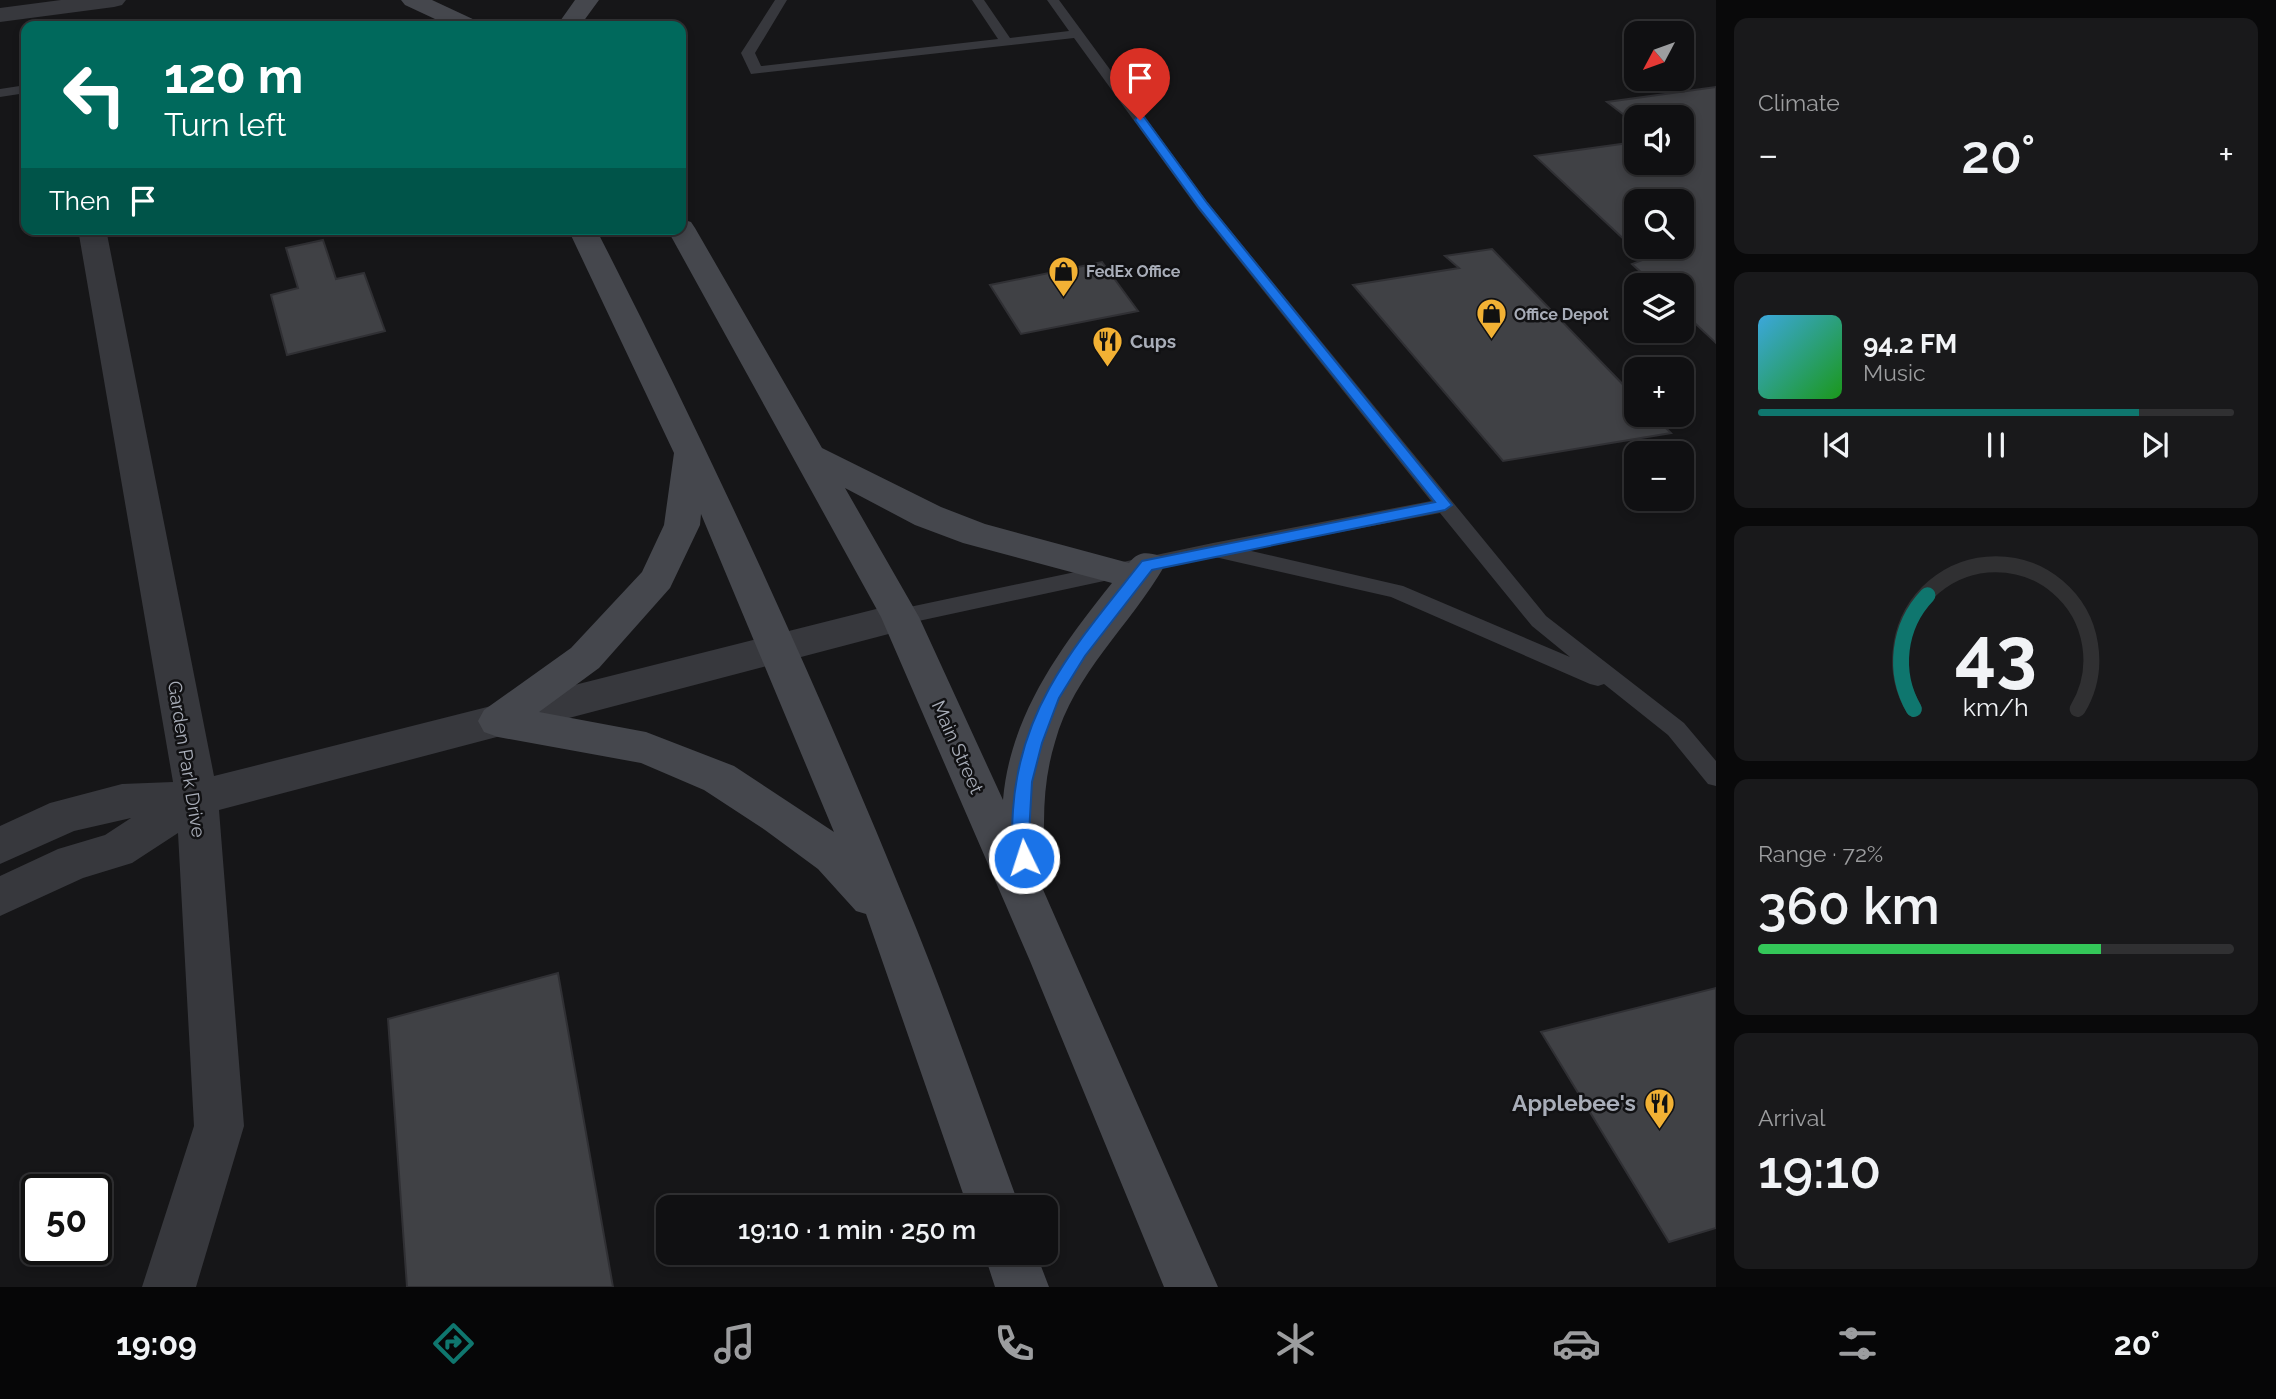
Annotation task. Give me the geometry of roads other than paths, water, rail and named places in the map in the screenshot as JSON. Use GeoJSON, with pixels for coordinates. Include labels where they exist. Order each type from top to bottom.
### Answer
{"type":"FeatureCollection","features":[{"type":"Feature","properties":{"kind":"main road"},"geometry":{"type":"LineString","coordinates":[[414,0],[479,20]]}},
{"type":"Feature","properties":{"kind":"main road"},"geometry":{"type":"LineString","coordinates":[[557,0],[568,21]]}},
{"type":"Feature","properties":{"kind":"main road"},"geometry":{"type":"LineString","coordinates":[[573,21],[587,0]]}},
{"type":"Feature","properties":{"kind":"main road"},"geometry":{"type":"LineString","coordinates":[[585,235],[632,328],[780,648],[891,924],[989,1195]]}},
{"type":"Feature","properties":{"kind":"main road","name":"Main Street"},"geometry":{"type":"LineString","coordinates":[[685,235],[900,617],[1030,908],[1191,1287]]}},
{"type":"Feature","properties":{"kind":"main road"},"geometry":{"type":"LineString","coordinates":[[498,721],[585,658],[657,579],[682,525],[690,454]]}},
{"type":"Feature","properties":{"kind":"main road"},"geometry":{"type":"LineString","coordinates":[[810,456],[928,516],[976,534],[1131,568],[1051,696],[1033,743],[1024,782],[1020,834],[1030,908]]}},
{"type":"Feature","properties":{"kind":"main road"},"geometry":{"type":"LineString","coordinates":[[498,721],[646,748],[719,778],[780,817],[833,856],[870,894],[891,924]]}},
{"type":"Feature","properties":{"kind":"main road"},"geometry":{"type":"LineString","coordinates":[[1014,1265],[1022,1287]]}},
{"type":"Feature","properties":{"kind":"street"},"geometry":{"type":"LineString","coordinates":[[0,15],[66,11],[114,0]]}},
{"type":"Feature","properties":{"kind":"street","name":"Garden Park Drive"},"geometry":{"type":"LineString","coordinates":[[93,235],[197,798],[219,1126],[169,1287]]}},
{"type":"Feature","properties":{"kind":"street"},"geometry":{"type":"LineString","coordinates":[[0,846],[65,816],[122,801],[197,798],[900,617]]}},
{"type":"Feature","properties":{"kind":"street"},"geometry":{"type":"LineString","coordinates":[[0,897],[73,862],[117,850],[197,798]]}},
{"type":"Feature","properties":{"kind":"lane"},"geometry":{"type":"LineString","coordinates":[[781,0],[748,53],[755,71],[1078,34]]}},
{"type":"Feature","properties":{"kind":"lane"},"geometry":{"type":"LineString","coordinates":[[978,0],[1006,42]]}},
{"type":"Feature","properties":{"kind":"lane"},"geometry":{"type":"LineString","coordinates":[[1053,0],[1203,206],[1539,621],[1676,729],[1716,777]]}},
{"type":"Feature","properties":{"kind":"lane"},"geometry":{"type":"LineString","coordinates":[[0,93],[21,90]]}},
{"type":"Feature","properties":{"kind":"lane"},"geometry":{"type":"LineString","coordinates":[[900,617],[1213,550],[1445,505]]}},
{"type":"Feature","properties":{"kind":"lane"},"geometry":{"type":"LineString","coordinates":[[1213,550],[1396,590],[1627,690]]}},
{"type":"Feature","properties":{"kind":"place","name":"FedEx Office"},"geometry":{"type":"Point","coordinates":[1063,298]}},
{"type":"Feature","properties":{"kind":"place","name":"Office Depot"},"geometry":{"type":"Point","coordinates":[1491,341]}},
{"type":"Feature","properties":{"kind":"place","name":"Cups"},"geometry":{"type":"Point","coordinates":[1107,368]}},
{"type":"Feature","properties":{"kind":"place","name":"Applebee's"},"geometry":{"type":"Point","coordinates":[1659,1130]}}]}
